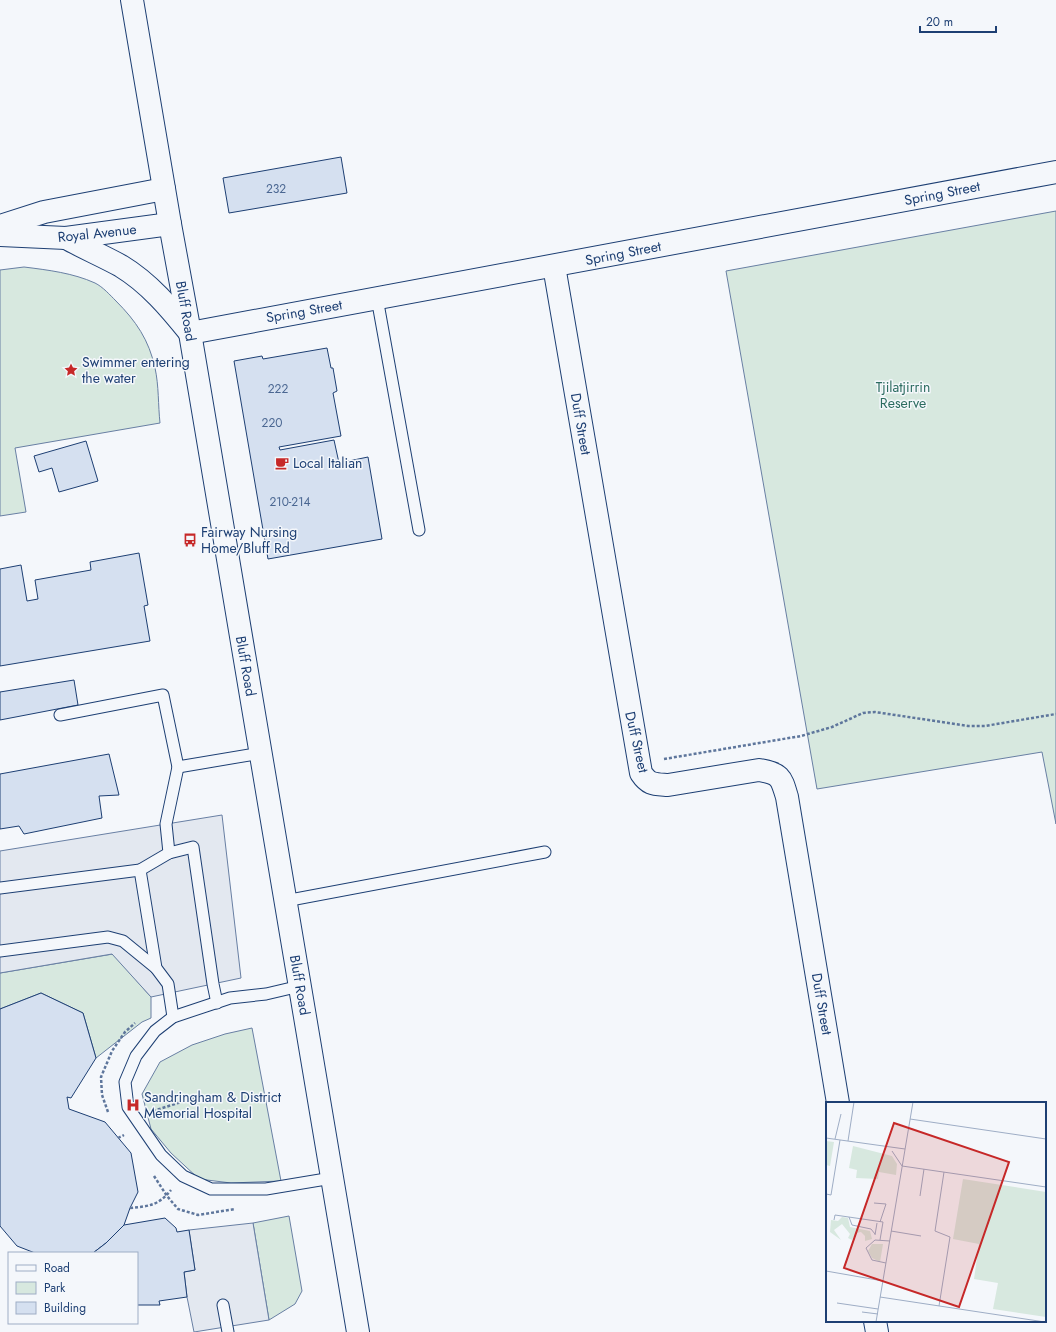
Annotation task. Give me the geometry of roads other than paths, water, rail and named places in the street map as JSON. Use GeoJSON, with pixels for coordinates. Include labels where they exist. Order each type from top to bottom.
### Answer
{"type":"FeatureCollection","features":[{"type":"Feature","properties":{"kind":"street","name":"Bluff Road"},"geometry":{"type":"LineString","coordinates":[[132,0],[190,333],[358,1332]]}},
{"type":"Feature","properties":{"kind":"street","name":"Spring Street"},"geometry":{"type":"LineString","coordinates":[[190,333],[1056,172]]}},
{"type":"Feature","properties":{"kind":"street","name":"Royal Avenue"},"geometry":{"type":"LineString","coordinates":[[0,226],[44,212],[164,189]]}},
{"type":"Feature","properties":{"kind":"street","name":"Royal Avenue"},"geometry":{"type":"LineString","coordinates":[[0,235],[66,238],[170,224]]}},
{"type":"Feature","properties":{"kind":"street"},"geometry":{"type":"LineString","coordinates":[[66,238],[121,266],[139,279],[156,294],[190,333]]}},
{"type":"Feature","properties":{"kind":"street","name":"Duff Street"},"geometry":{"type":"LineString","coordinates":[[554,266],[641,773],[646,780],[653,784],[668,785],[759,770],[778,775],[787,797],[838,1102]]}},
{"type":"Feature","properties":{"kind":"street"},"geometry":{"type":"LineString","coordinates":[[875,1322],[877,1332]]}},
{"type":"Feature","properties":{"kind":"lane"},"geometry":{"type":"LineString","coordinates":[[377,298],[419,530]]}},
{"type":"Feature","properties":{"kind":"lane"},"geometry":{"type":"LineString","coordinates":[[60,715],[163,695],[178,767],[166,824],[169,853]]}},
{"type":"Feature","properties":{"kind":"lane"},"geometry":{"type":"LineString","coordinates":[[178,767],[260,753]]}},
{"type":"Feature","properties":{"kind":"lane"},"geometry":{"type":"LineString","coordinates":[[0,888],[140,870],[169,853],[193,847],[217,1003]]}},
{"type":"Feature","properties":{"kind":"lane"},"geometry":{"type":"LineString","coordinates":[[285,901],[545,852]]}},
{"type":"Feature","properties":{"kind":"lane"},"geometry":{"type":"LineString","coordinates":[[140,870],[156,968]]}},
{"type":"Feature","properties":{"kind":"lane"},"geometry":{"type":"LineString","coordinates":[[0,951],[108,937],[123,941],[156,968],[168,984],[173,1017]]}},
{"type":"Feature","properties":{"kind":"lane"},"geometry":{"type":"LineString","coordinates":[[300,986],[266,994],[230,998],[173,1017],[155,1031],[136,1056],[125,1082],[128,1107],[161,1155],[183,1176],[211,1189],[266,1189],[332,1178]]}},
{"type":"Feature","properties":{"kind":"lane"},"geometry":{"type":"LineString","coordinates":[[223,1305],[228,1332]]}},
{"type":"Feature","properties":{"kind":"place","name":"Swimmer entering the water"},"geometry":{"type":"Point","coordinates":[71,370]}},
{"type":"Feature","properties":{"kind":"place","name":"Local Italian"},"geometry":{"type":"Point","coordinates":[282,463]}},
{"type":"Feature","properties":{"kind":"place","name":"Fairway Nursing Home/Bluff Rd"},"geometry":{"type":"Point","coordinates":[190,540]}},
{"type":"Feature","properties":{"kind":"place","name":"Sandringham & District Memorial Hospital"},"geometry":{"type":"Point","coordinates":[133,1105]}},
{"type":"Feature","properties":{"kind":"park label","name":"Tjilatjirrin Reserve"},"geometry":{"type":"Point","coordinates":[903,396]}}]}
